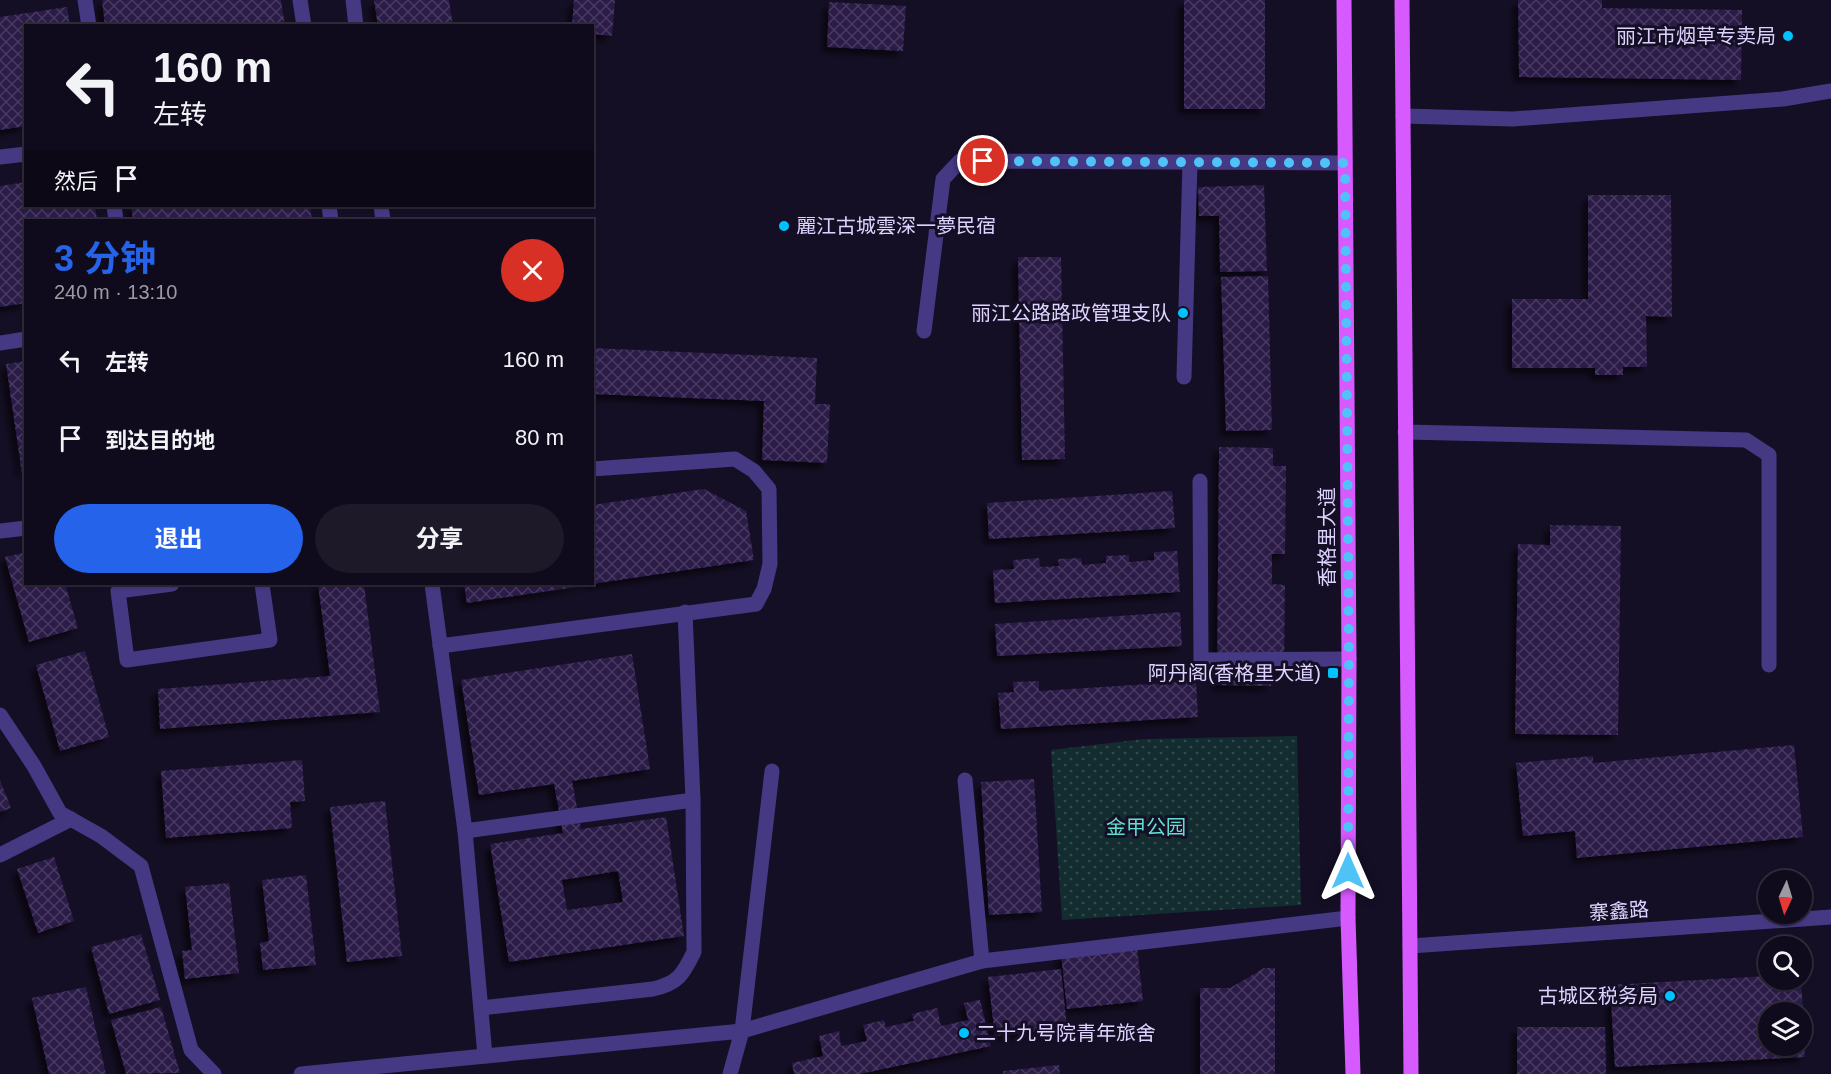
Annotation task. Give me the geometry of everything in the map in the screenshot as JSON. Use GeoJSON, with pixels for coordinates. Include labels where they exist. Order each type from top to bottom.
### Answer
{"type":"FeatureCollection","features":[{"type":"Feature","properties":{"kind":"main road","name":"香格里大道"},"geometry":{"type":"LineString","coordinates":[[1344,0],[1349,659],[1347,918],[1353,1074]]}},
{"type":"Feature","properties":{"kind":"main road"},"geometry":{"type":"LineString","coordinates":[[1402,0],[1411,1074]]}},
{"type":"Feature","properties":{"kind":"street"},"geometry":{"type":"LineString","coordinates":[[85,0],[89,24]]}},
{"type":"Feature","properties":{"kind":"street"},"geometry":{"type":"LineString","coordinates":[[300,0],[304,24]]}},
{"type":"Feature","properties":{"kind":"street"},"geometry":{"type":"LineString","coordinates":[[352,0],[356,24]]}},
{"type":"Feature","properties":{"kind":"street"},"geometry":{"type":"LineString","coordinates":[[1403,116],[1513,119],[1783,99],[1831,91]]}},
{"type":"Feature","properties":{"kind":"street"},"geometry":{"type":"LineString","coordinates":[[0,157],[24,154]]}},
{"type":"Feature","properties":{"kind":"street"},"geometry":{"type":"LineString","coordinates":[[924,331],[943,179],[960,161],[1345,163]]}},
{"type":"Feature","properties":{"kind":"street"},"geometry":{"type":"LineString","coordinates":[[1184,377],[1190,162]]}},
{"type":"Feature","properties":{"kind":"street"},"geometry":{"type":"LineString","coordinates":[[0,343],[24,339]]}},
{"type":"Feature","properties":{"kind":"street"},"geometry":{"type":"LineString","coordinates":[[1405,432],[1746,440],[1769,455],[1768,665]]}},
{"type":"Feature","properties":{"kind":"street"},"geometry":{"type":"LineString","coordinates":[[440,646],[756,604],[764,589],[770,564],[769,489],[754,471],[735,459],[594,469]]}},
{"type":"Feature","properties":{"kind":"street"},"geometry":{"type":"LineString","coordinates":[[1200,481],[1201,660],[1349,659]]}},
{"type":"Feature","properties":{"kind":"street"},"geometry":{"type":"LineString","coordinates":[[0,531],[24,528]]}},
{"type":"Feature","properties":{"kind":"street"},"geometry":{"type":"LineString","coordinates":[[164,585],[118,591],[127,660],[270,640],[262,585]]}},
{"type":"Feature","properties":{"kind":"street"},"geometry":{"type":"LineString","coordinates":[[432,585],[465,831],[485,1056]]}},
{"type":"Feature","properties":{"kind":"street"},"geometry":{"type":"LineString","coordinates":[[481,1008],[653,989],[671,985],[684,972],[694,952],[693,800],[685,612]]}},
{"type":"Feature","properties":{"kind":"street"},"geometry":{"type":"LineString","coordinates":[[0,715],[34,766],[60,813],[101,836],[141,866],[191,1050],[214,1074]]}},
{"type":"Feature","properties":{"kind":"street"},"geometry":{"type":"LineString","coordinates":[[730,1074],[742,1031],[772,771]]}},
{"type":"Feature","properties":{"kind":"street"},"geometry":{"type":"LineString","coordinates":[[965,780],[982,961]]}},
{"type":"Feature","properties":{"kind":"street"},"geometry":{"type":"LineString","coordinates":[[465,831],[693,800]]}},
{"type":"Feature","properties":{"kind":"street"},"geometry":{"type":"LineString","coordinates":[[0,855],[71,819]]}},
{"type":"Feature","properties":{"kind":"street","name":"寨鑫路"},"geometry":{"type":"LineString","coordinates":[[1410,946],[1831,917]]}},
{"type":"Feature","properties":{"kind":"street"},"geometry":{"type":"LineString","coordinates":[[301,1074],[742,1031],[982,961],[1347,918]]}},
{"type":"Feature","properties":{"kind":"green space","name":"金甲公园"},"geometry":{"type":"Polygon","coordinates":[[[1297,736],[1301,905],[1062,920],[1051,750],[1144,739],[1297,736]]]}},
{"type":"Feature","properties":{"kind":"building"},"geometry":{"type":"Polygon","coordinates":[[[102,0],[281,0],[285,24],[105,24],[102,0]]]}},
{"type":"Feature","properties":{"kind":"building"},"geometry":{"type":"Polygon","coordinates":[[[374,0],[449,0],[453,24],[378,24],[374,0]]]}},
{"type":"Feature","properties":{"kind":"building"},"geometry":{"type":"Polygon","coordinates":[[[574,0],[615,0],[612,36],[594,34],[594,24],[572,24],[574,0]]]}},
{"type":"Feature","properties":{"kind":"building"},"geometry":{"type":"Polygon","coordinates":[[[1184,0],[1265,0],[1265,109],[1184,109],[1184,0]]]}},
{"type":"Feature","properties":{"kind":"building"},"geometry":{"type":"Polygon","coordinates":[[[1518,0],[1602,0],[1602,8],[1742,10],[1741,80],[1519,77],[1518,0]]]}},
{"type":"Feature","properties":{"kind":"building"},"geometry":{"type":"Polygon","coordinates":[[[829,2],[906,6],[903,51],[827,47],[829,2]]]}},
{"type":"Feature","properties":{"kind":"building"},"geometry":{"type":"Polygon","coordinates":[[[67,7],[70,24],[24,24],[24,126],[0,130],[0,17],[67,7]]]}},
{"type":"Feature","properties":{"kind":"building"},"geometry":{"type":"Polygon","coordinates":[[[24,182],[24,207],[95,207],[97,219],[24,219],[24,303],[0,307],[0,186],[24,182]]]}},
{"type":"Feature","properties":{"kind":"building"},"geometry":{"type":"Polygon","coordinates":[[[1264,185],[1267,271],[1220,272],[1219,216],[1199,216],[1198,187],[1264,185]]]}},
{"type":"Feature","properties":{"kind":"building"},"geometry":{"type":"Polygon","coordinates":[[[1588,195],[1671,195],[1672,317],[1646,316],[1647,367],[1623,367],[1623,375],[1595,375],[1595,368],[1512,368],[1512,299],[1588,299],[1588,195]]]}},
{"type":"Feature","properties":{"kind":"building"},"geometry":{"type":"Polygon","coordinates":[[[131,207],[310,207],[312,219],[133,219],[131,207]]]}},
{"type":"Feature","properties":{"kind":"building"},"geometry":{"type":"Polygon","coordinates":[[[1018,257],[1061,257],[1065,459],[1022,460],[1018,257]]]}},
{"type":"Feature","properties":{"kind":"building"},"geometry":{"type":"Polygon","coordinates":[[[1268,276],[1272,430],[1226,431],[1221,277],[1268,276]]]}},
{"type":"Feature","properties":{"kind":"building"},"geometry":{"type":"Polygon","coordinates":[[[594,348],[817,358],[815,404],[830,404],[827,463],[762,460],[764,401],[594,394],[594,348]]]}},
{"type":"Feature","properties":{"kind":"building"},"geometry":{"type":"Polygon","coordinates":[[[24,361],[24,473],[22,473],[6,364],[24,361]]]}},
{"type":"Feature","properties":{"kind":"building"},"geometry":{"type":"Polygon","coordinates":[[[1219,447],[1273,448],[1273,466],[1286,466],[1285,554],[1272,554],[1272,584],[1285,585],[1284,669],[1271,669],[1271,686],[1217,685],[1219,447]]]}},
{"type":"Feature","properties":{"kind":"building"},"geometry":{"type":"Polygon","coordinates":[[[704,489],[746,511],[754,560],[594,584],[594,505],[704,489]]]}},
{"type":"Feature","properties":{"kind":"building"},"geometry":{"type":"Polygon","coordinates":[[[1172,491],[1175,528],[989,539],[987,503],[1172,491]]]}},
{"type":"Feature","properties":{"kind":"building"},"geometry":{"type":"Polygon","coordinates":[[[1550,525],[1621,526],[1618,735],[1515,734],[1518,544],[1550,545],[1550,525]]]}},
{"type":"Feature","properties":{"kind":"building"},"geometry":{"type":"Polygon","coordinates":[[[1177,551],[1180,592],[995,603],[993,570],[1014,569],[1013,560],[1039,558],[1040,567],[1059,566],[1058,559],[1081,558],[1082,565],[1106,563],[1106,556],[1129,555],[1129,562],[1154,560],[1154,552],[1177,551]]]}},
{"type":"Feature","properties":{"kind":"building"},"geometry":{"type":"Polygon","coordinates":[[[24,552],[24,585],[65,585],[78,628],[29,642],[5,557],[24,552]]]}},
{"type":"Feature","properties":{"kind":"building"},"geometry":{"type":"Polygon","coordinates":[[[318,585],[364,585],[380,712],[160,729],[158,689],[330,676],[318,585]]]}},
{"type":"Feature","properties":{"kind":"building"},"geometry":{"type":"Polygon","coordinates":[[[464,585],[589,585],[467,603],[464,585]]]}},
{"type":"Feature","properties":{"kind":"building"},"geometry":{"type":"Polygon","coordinates":[[[1180,612],[1182,646],[997,656],[995,624],[1180,612]]]}},
{"type":"Feature","properties":{"kind":"building"},"geometry":{"type":"Polygon","coordinates":[[[85,651],[109,737],[60,751],[36,665],[85,651]]]}},
{"type":"Feature","properties":{"kind":"building"},"geometry":{"type":"Polygon","coordinates":[[[632,654],[650,769],[572,781],[581,829],[666,817],[684,936],[509,962],[490,844],[563,833],[554,784],[479,795],[461,680],[632,654]],[[618,871],[562,880],[567,910],[623,902],[618,871]]]}},
{"type":"Feature","properties":{"kind":"building"},"geometry":{"type":"Polygon","coordinates":[[[1039,681],[1039,691],[1196,681],[1198,717],[1001,729],[998,693],[1014,692],[1013,682],[1039,681]]]}},
{"type":"Feature","properties":{"kind":"building"},"geometry":{"type":"Polygon","coordinates":[[[1794,745],[1803,837],[1577,858],[1575,831],[1523,836],[1516,763],[1593,756],[1593,763],[1794,745]]]}},
{"type":"Feature","properties":{"kind":"building"},"geometry":{"type":"Polygon","coordinates":[[[302,760],[305,801],[290,802],[292,828],[166,838],[161,771],[302,760]]]}},
{"type":"Feature","properties":{"kind":"building"},"geometry":{"type":"Polygon","coordinates":[[[1034,779],[1042,912],[989,915],[981,782],[1034,779]]]}},
{"type":"Feature","properties":{"kind":"building"},"geometry":{"type":"Polygon","coordinates":[[[0,780],[11,808],[0,812],[0,780]]]}},
{"type":"Feature","properties":{"kind":"building"},"geometry":{"type":"Polygon","coordinates":[[[385,801],[402,956],[347,962],[330,807],[385,801]]]}},
{"type":"Feature","properties":{"kind":"building"},"geometry":{"type":"Polygon","coordinates":[[[54,857],[74,921],[38,933],[17,869],[54,857]]]}},
{"type":"Feature","properties":{"kind":"building"},"geometry":{"type":"Polygon","coordinates":[[[306,875],[316,965],[263,970],[260,943],[269,941],[262,880],[306,875]]]}},
{"type":"Feature","properties":{"kind":"building"},"geometry":{"type":"Polygon","coordinates":[[[229,883],[239,973],[185,979],[182,951],[192,950],[185,887],[229,883]]]}},
{"type":"Feature","properties":{"kind":"building"},"geometry":{"type":"Polygon","coordinates":[[[141,934],[160,1000],[109,1014],[91,947],[141,934]]]}},
{"type":"Feature","properties":{"kind":"building"},"geometry":{"type":"Polygon","coordinates":[[[1137,947],[1143,1001],[1067,1009],[1061,954],[1137,947]]]}},
{"type":"Feature","properties":{"kind":"building"},"geometry":{"type":"Polygon","coordinates":[[[1264,968],[1275,968],[1275,1074],[1200,1074],[1200,988],[1230,988],[1264,968]]]}},
{"type":"Feature","properties":{"kind":"building"},"geometry":{"type":"Polygon","coordinates":[[[1061,969],[1067,1028],[995,1036],[988,977],[1061,969]]]}},
{"type":"Feature","properties":{"kind":"building"},"geometry":{"type":"Polygon","coordinates":[[[1758,977],[1758,990],[1802,990],[1802,1002],[1758,1002],[1758,1056],[1805,1057],[1615,1067],[1610,985],[1758,977]]]}},
{"type":"Feature","properties":{"kind":"building"},"geometry":{"type":"Polygon","coordinates":[[[86,987],[106,1074],[49,1074],[32,998],[86,987]]]}},
{"type":"Feature","properties":{"kind":"building"},"geometry":{"type":"Polygon","coordinates":[[[980,1000],[991,1046],[860,1074],[794,1074],[792,1063],[823,1056],[819,1036],[839,1031],[841,1046],[867,1041],[863,1025],[884,1020],[886,1027],[914,1021],[912,1014],[937,1008],[941,1026],[968,1020],[964,1003],[980,1000]]]}},
{"type":"Feature","properties":{"kind":"building"},"geometry":{"type":"Polygon","coordinates":[[[161,1007],[180,1073],[126,1074],[111,1020],[161,1007]]]}},
{"type":"Feature","properties":{"kind":"building"},"geometry":{"type":"Polygon","coordinates":[[[1517,1027],[1605,1027],[1606,1074],[1517,1074],[1517,1027]]]}},
{"type":"Feature","properties":{"kind":"building"},"geometry":{"type":"Polygon","coordinates":[[[1059,1065],[1060,1074],[1003,1074],[1003,1071],[1059,1065]]]}},
{"type":"Feature","properties":{"kind":"place","name":"丽江市烟草专卖局"},"geometry":{"type":"Point","coordinates":[1788,36]}},
{"type":"Feature","properties":{"kind":"place","name":"麗江古城雲深一夢民宿"},"geometry":{"type":"Point","coordinates":[784,226]}},
{"type":"Feature","properties":{"kind":"place","name":"丽江公路路政管理支队"},"geometry":{"type":"Point","coordinates":[1183,313]}},
{"type":"Feature","properties":{"kind":"place","name":"阿丹阁(香格里大道)"},"geometry":{"type":"Point","coordinates":[1333,673]}},
{"type":"Feature","properties":{"kind":"place","name":"古城区税务局"},"geometry":{"type":"Point","coordinates":[1670,996]}},
{"type":"Feature","properties":{"kind":"place","name":"二十九号院青年旅舍"},"geometry":{"type":"Point","coordinates":[964,1033]}},
{"type":"Feature","properties":{"kind":"route"},"geometry":{"type":"LineString","coordinates":[[983,161],[1345,163],[1349,659],[1348,871]]}}]}
